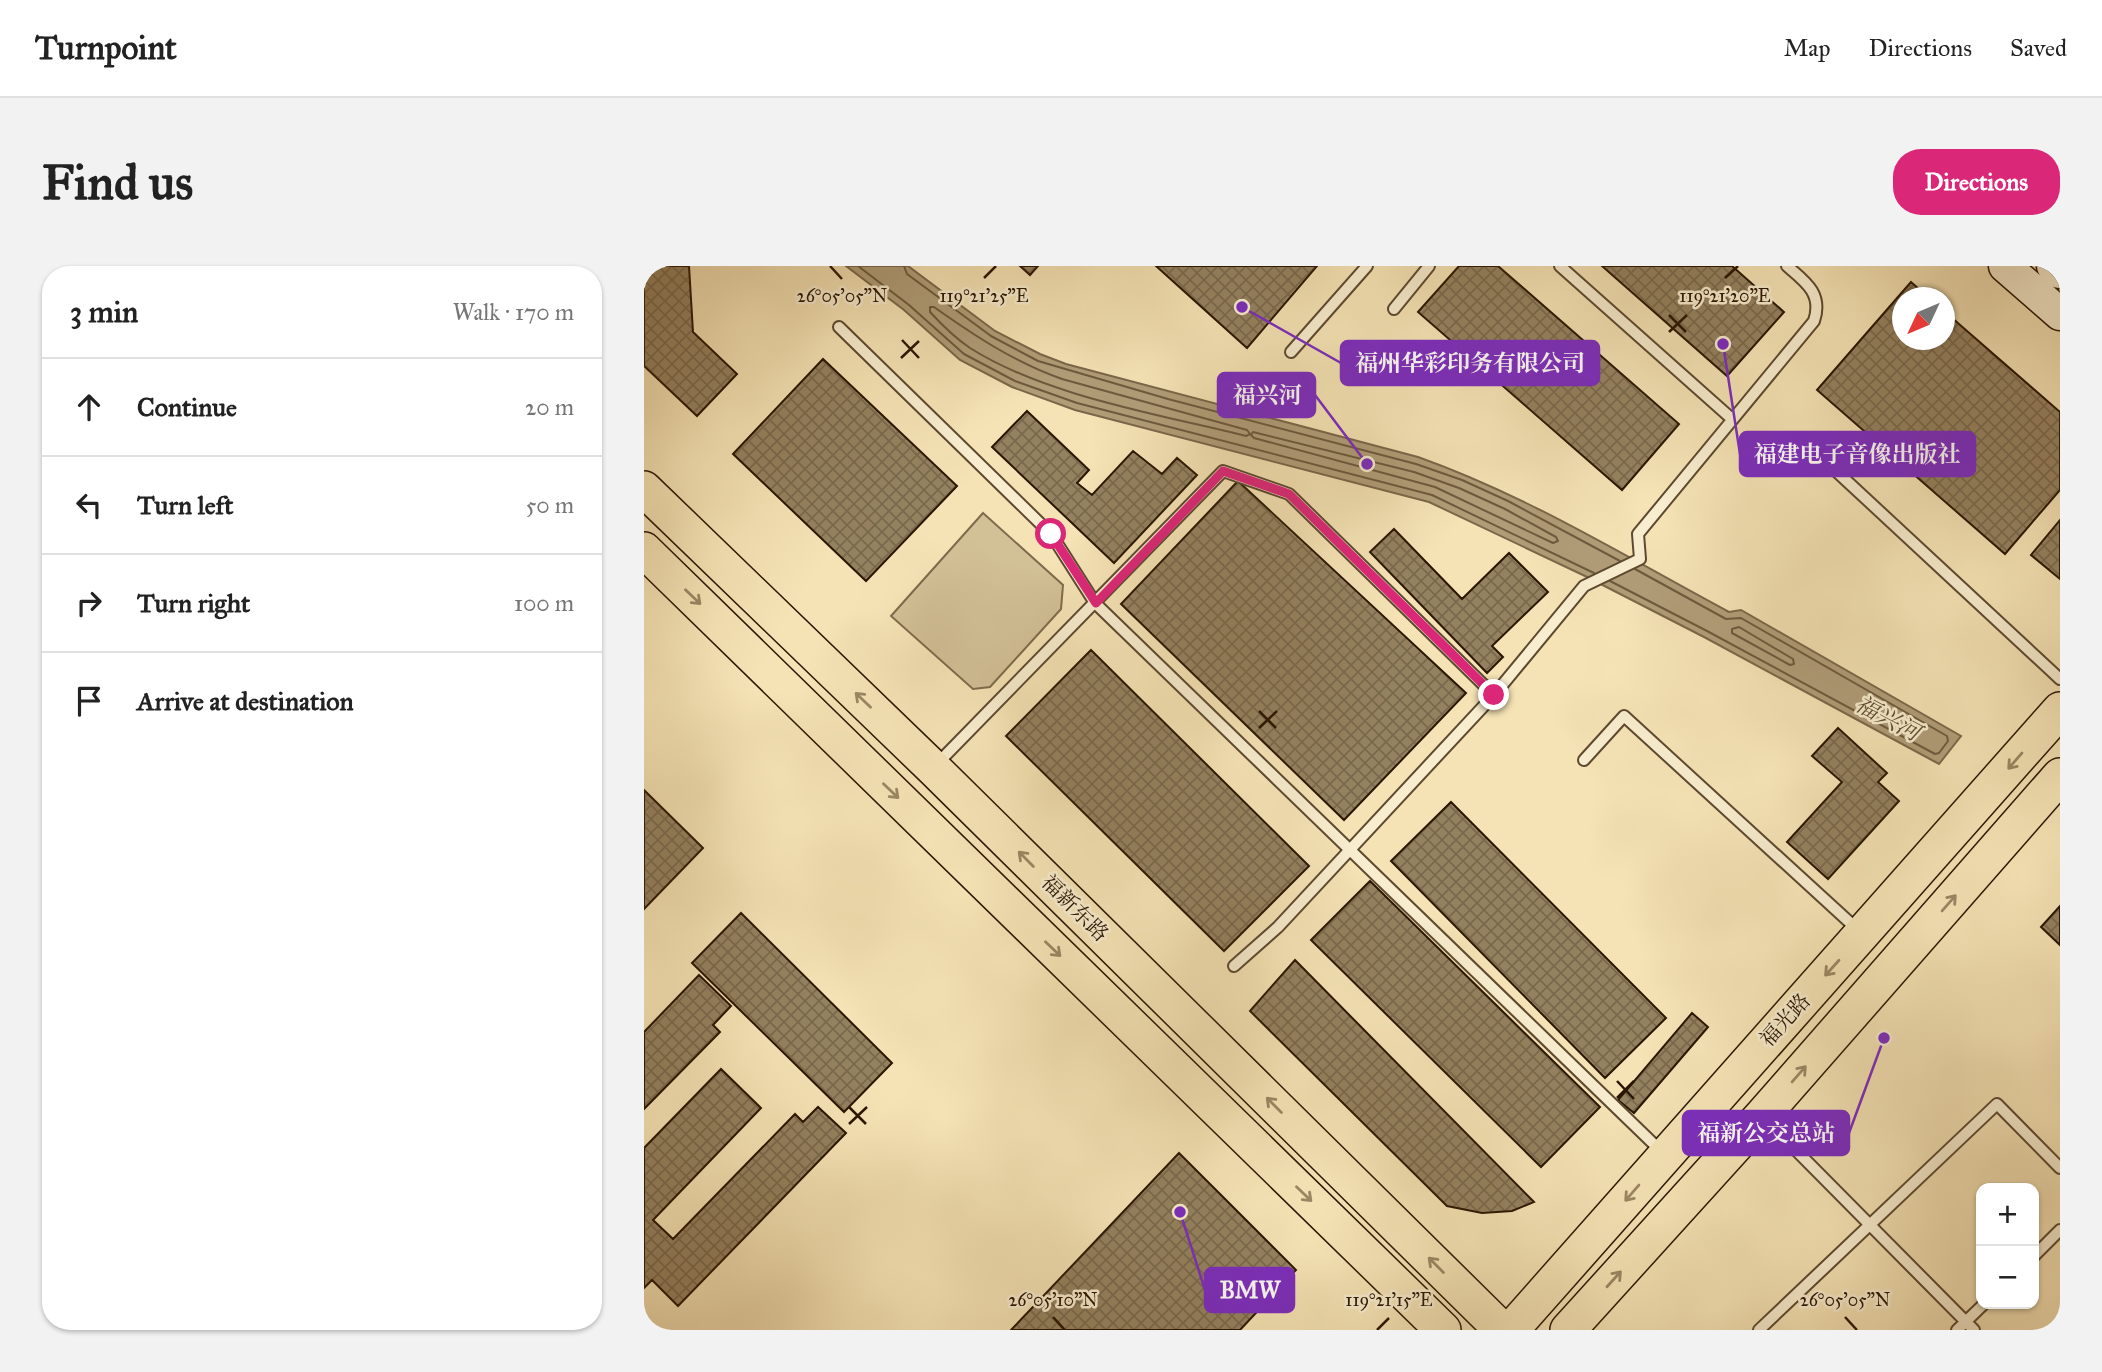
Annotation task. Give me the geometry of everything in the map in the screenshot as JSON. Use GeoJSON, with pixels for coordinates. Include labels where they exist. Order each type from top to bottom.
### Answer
{"type":"FeatureCollection","features":[{"type":"Feature","properties":{"kind":"main road"},"geometry":{"type":"LineString","coordinates":[[2005,266],[2060,314]]}},
{"type":"Feature","properties":{"kind":"main road"},"geometry":{"type":"LineString","coordinates":[[2053,266],[2060,272]]}},
{"type":"Feature","properties":{"kind":"main road","name":"福新东路"},"geometry":{"type":"LineString","coordinates":[[644,489],[933,768],[1502,1330]]}},
{"type":"Feature","properties":{"kind":"main road"},"geometry":{"type":"LineString","coordinates":[[644,550],[1443,1330]]}},
{"type":"Feature","properties":{"kind":"main road","name":"福光路"},"geometry":{"type":"LineString","coordinates":[[1511,1330],[2060,710]]}},
{"type":"Feature","properties":{"kind":"main road"},"geometry":{"type":"LineString","coordinates":[[1568,1330],[1762,1116],[2060,776]]}},
{"type":"Feature","properties":{"kind":"lane"},"geometry":{"type":"LineString","coordinates":[[1291,352],[1367,266]]}},
{"type":"Feature","properties":{"kind":"lane"},"geometry":{"type":"LineString","coordinates":[[1394,309],[1429,266]]}},
{"type":"Feature","properties":{"kind":"lane"},"geometry":{"type":"LineString","coordinates":[[1560,266],[1732,419]]}},
{"type":"Feature","properties":{"kind":"lane"},"geometry":{"type":"LineString","coordinates":[[1234,966],[1278,927],[1494,695],[1584,586],[1640,559],[1638,534],[1814,321],[1818,309],[1815,296],[1806,282],[1787,266]]}},
{"type":"Feature","properties":{"kind":"lane"},"geometry":{"type":"LineString","coordinates":[[839,327],[1051,534],[1096,603],[1665,1155]]}},
{"type":"Feature","properties":{"kind":"lane"},"geometry":{"type":"LineString","coordinates":[[1808,445],[2060,679]]}},
{"type":"Feature","properties":{"kind":"lane"},"geometry":{"type":"LineString","coordinates":[[933,768],[1223,471],[1289,494],[1494,695]]}},
{"type":"Feature","properties":{"kind":"lane"},"geometry":{"type":"LineString","coordinates":[[1584,760],[1624,716],[1862,934]]}},
{"type":"Feature","properties":{"kind":"lane"},"geometry":{"type":"LineString","coordinates":[[1759,1330],[1997,1104],[2060,1168]]}},
{"type":"Feature","properties":{"kind":"lane"},"geometry":{"type":"LineString","coordinates":[[1762,1116],[1974,1330]]}},
{"type":"Feature","properties":{"kind":"lane"},"geometry":{"type":"LineString","coordinates":[[2039,1251],[2060,1230]]}},
{"type":"Feature","properties":{"kind":"lane"},"geometry":{"type":"LineString","coordinates":[[1957,1330],[1979,1309]]}},
{"type":"Feature","properties":{"kind":"shaded area"},"geometry":{"type":"Polygon","coordinates":[[[983,513],[1063,585],[1061,609],[990,687],[973,689],[891,616],[983,513]]]}},
{"type":"Feature","properties":{"kind":"water"},"geometry":{"type":"Polygon","coordinates":[[[846,266],[908,266],[995,331],[1066,364],[1418,457],[1459,473],[1577,529],[1729,612],[1741,610],[1961,736],[1939,764],[1704,637],[1585,576],[1429,502],[1075,410],[1012,387],[960,360],[904,310],[846,266]]]}},
{"type":"Feature","properties":{"kind":"building"},"geometry":{"type":"Polygon","coordinates":[[[644,266],[689,266],[693,332],[737,374],[697,416],[644,366],[644,266]]]}},
{"type":"Feature","properties":{"kind":"building"},"geometry":{"type":"Polygon","coordinates":[[[1020,266],[1038,266],[1030,275],[1020,266]]]}},
{"type":"Feature","properties":{"kind":"building"},"geometry":{"type":"Polygon","coordinates":[[[1156,266],[1317,266],[1247,348],[1156,266]]]}},
{"type":"Feature","properties":{"kind":"building"},"geometry":{"type":"Polygon","coordinates":[[[1459,266],[1498,266],[1679,424],[1622,490],[1418,312],[1459,266]]]}},
{"type":"Feature","properties":{"kind":"building"},"geometry":{"type":"Polygon","coordinates":[[[1602,266],[1732,266],[1784,312],[1727,376],[1602,266]]]}},
{"type":"Feature","properties":{"kind":"building"},"geometry":{"type":"Polygon","coordinates":[[[1892,304],[1892,350],[1955,350],[1955,321],[2060,412],[2060,490],[2005,554],[1817,390],[1892,304]]]}},
{"type":"Feature","properties":{"kind":"building"},"geometry":{"type":"Polygon","coordinates":[[[823,359],[957,486],[866,581],[733,454],[823,359]]]}},
{"type":"Feature","properties":{"kind":"building"},"geometry":{"type":"Polygon","coordinates":[[[1027,411],[1089,470],[1077,483],[1092,495],[1133,451],[1162,474],[1177,458],[1197,475],[1114,563],[992,447],[1027,411]]]}},
{"type":"Feature","properties":{"kind":"building"},"geometry":{"type":"Polygon","coordinates":[[[1238,481],[1466,693],[1344,820],[1121,604],[1238,481]]]}},
{"type":"Feature","properties":{"kind":"building"},"geometry":{"type":"Polygon","coordinates":[[[2060,520],[2060,579],[2031,555],[2060,520]]]}},
{"type":"Feature","properties":{"kind":"building"},"geometry":{"type":"Polygon","coordinates":[[[1394,529],[1462,599],[1509,553],[1548,592],[1492,646],[1503,657],[1487,673],[1370,552],[1394,529]]]}},
{"type":"Feature","properties":{"kind":"building"},"geometry":{"type":"Polygon","coordinates":[[[1091,650],[1309,866],[1224,951],[1006,736],[1091,650]]]}},
{"type":"Feature","properties":{"kind":"building"},"geometry":{"type":"Polygon","coordinates":[[[1838,728],[1887,773],[1878,782],[1899,801],[1828,879],[1787,842],[1842,782],[1812,756],[1838,728]]]}},
{"type":"Feature","properties":{"kind":"building"},"geometry":{"type":"Polygon","coordinates":[[[644,790],[703,848],[644,909],[644,790]]]}},
{"type":"Feature","properties":{"kind":"building"},"geometry":{"type":"Polygon","coordinates":[[[1451,802],[1666,1018],[1605,1078],[1391,861],[1451,802]]]}},
{"type":"Feature","properties":{"kind":"building"},"geometry":{"type":"Polygon","coordinates":[[[1370,881],[1600,1107],[1541,1167],[1311,940],[1370,881]]]}},
{"type":"Feature","properties":{"kind":"building"},"geometry":{"type":"Polygon","coordinates":[[[2060,906],[2060,945],[2041,927],[2060,906]]]}},
{"type":"Feature","properties":{"kind":"building"},"geometry":{"type":"Polygon","coordinates":[[[741,913],[892,1063],[844,1112],[692,963],[741,913]]]}},
{"type":"Feature","properties":{"kind":"building"},"geometry":{"type":"Polygon","coordinates":[[[1295,960],[1534,1202],[1512,1211],[1482,1213],[1447,1206],[1250,1011],[1295,960]]]}},
{"type":"Feature","properties":{"kind":"building"},"geometry":{"type":"Polygon","coordinates":[[[699,975],[731,1006],[713,1025],[720,1032],[644,1109],[644,1032],[699,975]]]}},
{"type":"Feature","properties":{"kind":"building"},"geometry":{"type":"Polygon","coordinates":[[[1692,1013],[1708,1027],[1634,1113],[1618,1100],[1692,1013]]]}},
{"type":"Feature","properties":{"kind":"building"},"geometry":{"type":"Polygon","coordinates":[[[721,1069],[761,1108],[653,1220],[673,1239],[795,1114],[803,1122],[818,1107],[846,1133],[678,1306],[652,1280],[644,1288],[644,1148],[721,1069]]]}},
{"type":"Feature","properties":{"kind":"building"},"geometry":{"type":"Polygon","coordinates":[[[1179,1153],[1296,1270],[1240,1330],[1011,1330],[1179,1153]]]}},
{"type":"Feature","properties":{"kind":"place","name":"福州华彩印务有限公司"},"geometry":{"type":"Point","coordinates":[1242,307]}},
{"type":"Feature","properties":{"kind":"place","name":"福建电子音像出版社"},"geometry":{"type":"Point","coordinates":[1723,344]}},
{"type":"Feature","properties":{"kind":"place","name":"福兴河"},"geometry":{"type":"Point","coordinates":[1367,464]}},
{"type":"Feature","properties":{"kind":"place","name":"福新公交总站"},"geometry":{"type":"Point","coordinates":[1884,1038]}},
{"type":"Feature","properties":{"kind":"place","name":"BMW"},"geometry":{"type":"Point","coordinates":[1180,1212]}},
{"type":"Feature","properties":{"kind":"route"},"geometry":{"type":"LineString","coordinates":[[1051,534],[1096,603],[1223,471],[1289,494],[1494,695]]}}]}
